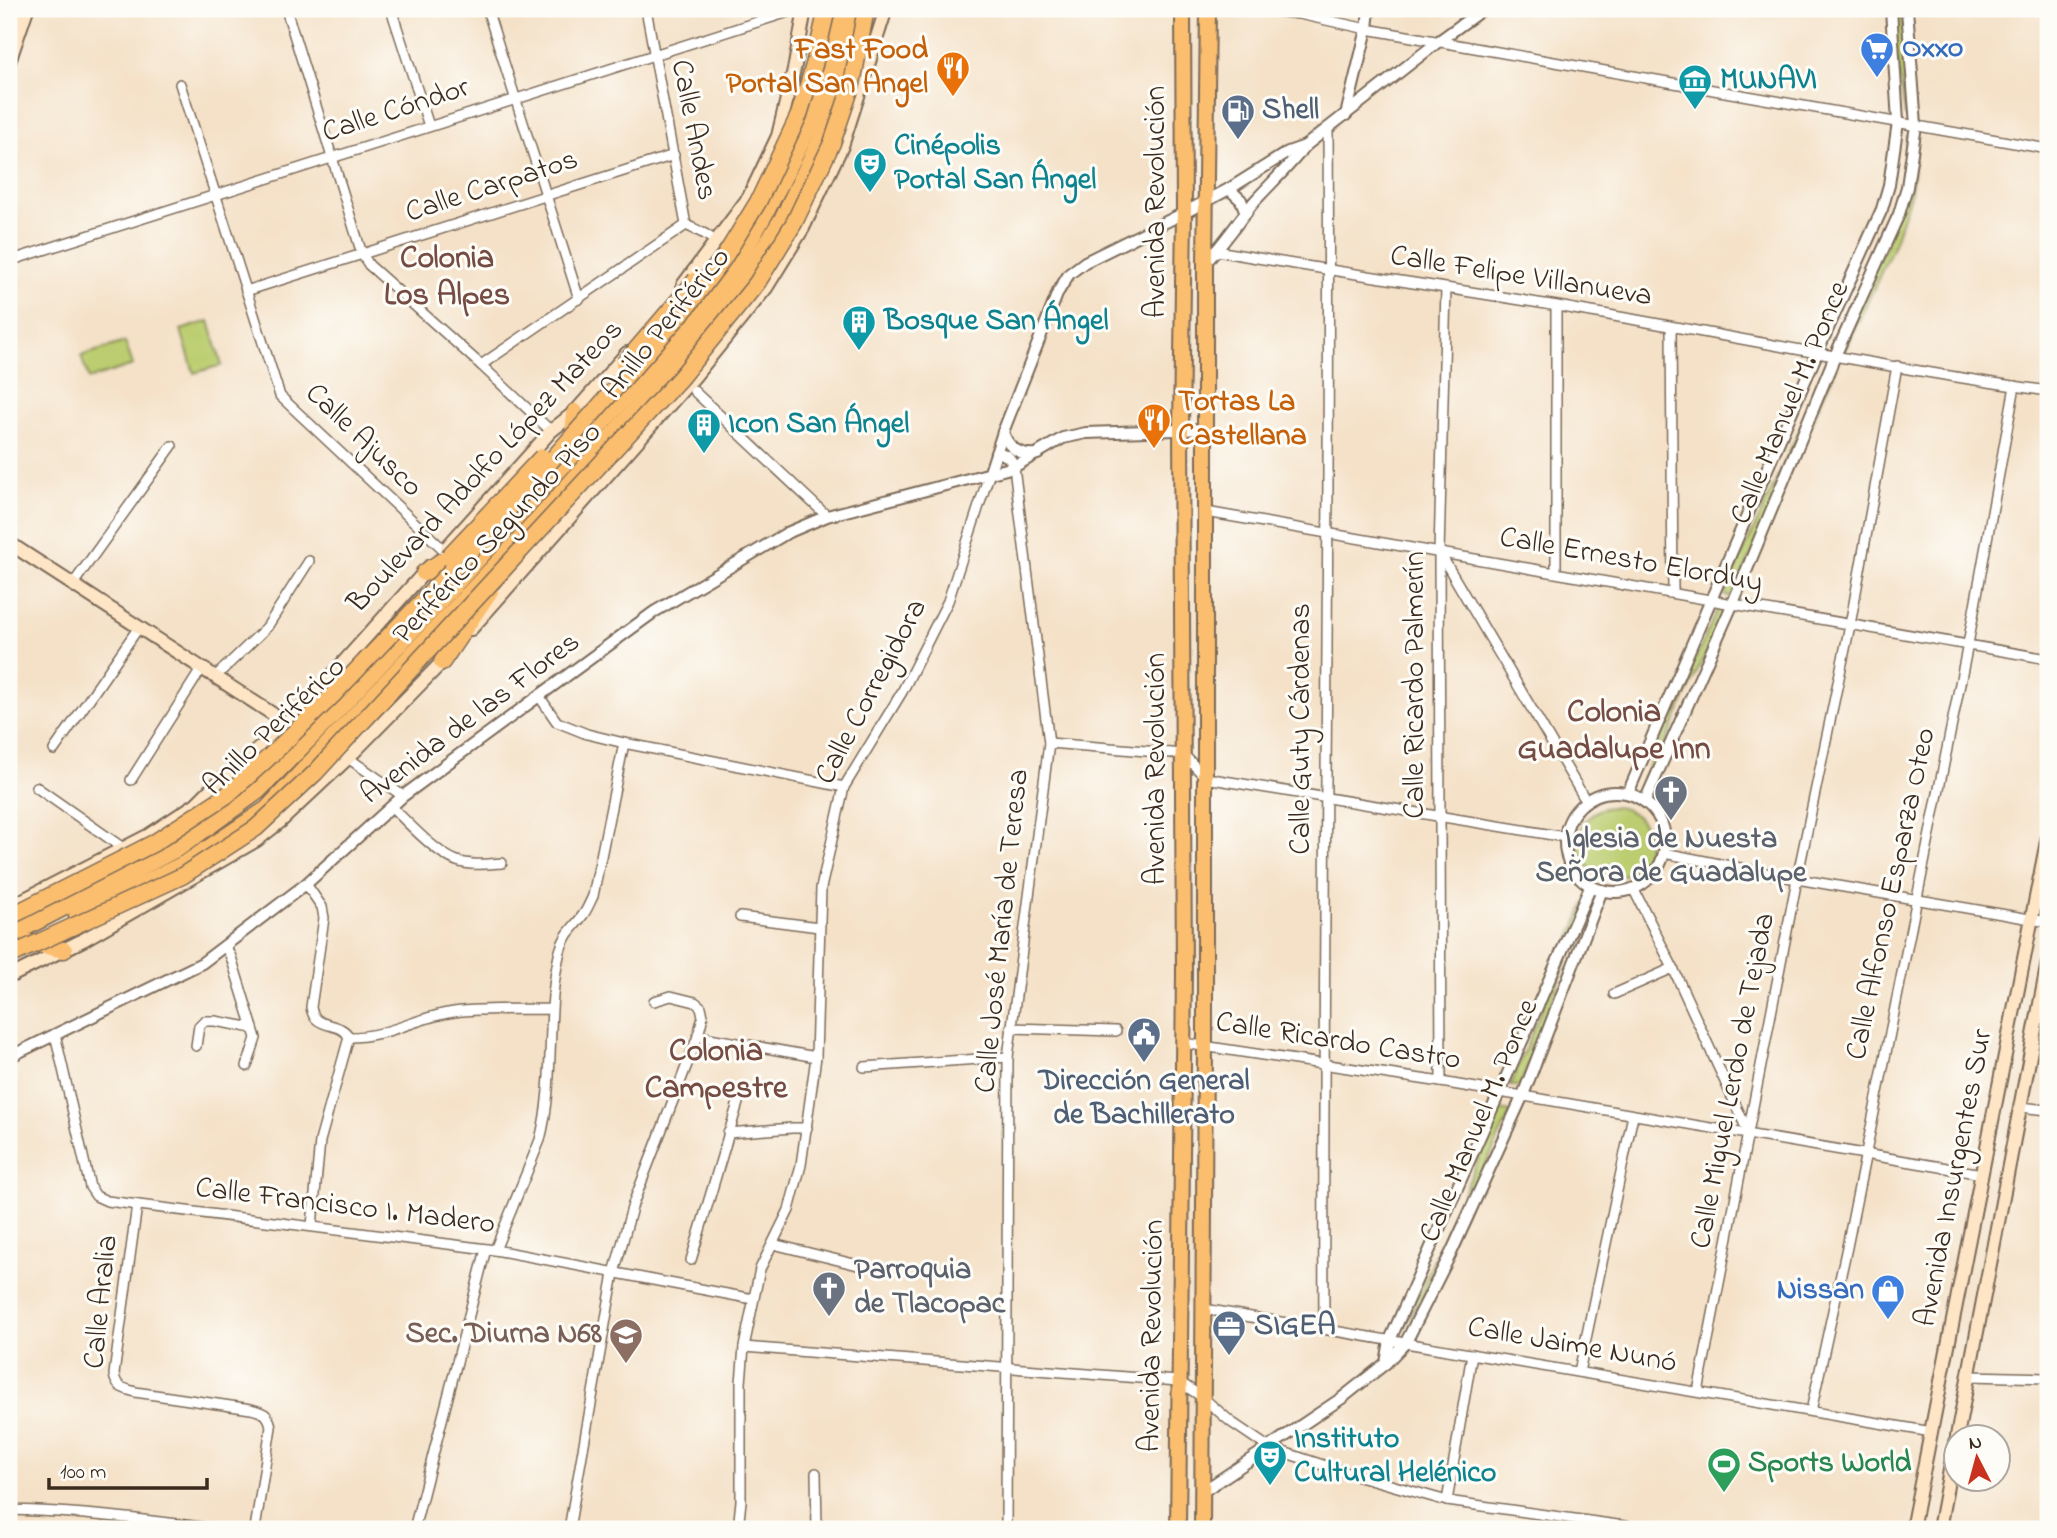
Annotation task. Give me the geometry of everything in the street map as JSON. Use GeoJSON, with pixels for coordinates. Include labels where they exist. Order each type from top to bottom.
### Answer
{"type":"FeatureCollection","features":[{"type":"Feature","properties":{"kind":"highway","name":"Periférico Segundo Piso"},"geometry":{"type":"LineString","coordinates":[[9,917],[154,843],[227,795],[332,695],[474,548],[688,306],[723,259],[758,202],[799,116],[827,9]]}},
{"type":"Feature","properties":{"kind":"highway","name":"Anillo Periférico"},"geometry":{"type":"LineString","coordinates":[[9,950],[188,862],[267,809],[536,522],[670,370],[746,276],[784,216],[821,138],[820,116],[840,9]]}},
{"type":"Feature","properties":{"kind":"highway","name":"Anillo Periférico"},"geometry":{"type":"LineString","coordinates":[[9,936],[198,836],[258,791],[439,601],[659,360],[735,267],[808,129],[820,116],[841,79],[854,9]]}},
{"type":"Feature","properties":{"kind":"highway","name":"Periférico Segundo Piso"},"geometry":{"type":"LineString","coordinates":[[9,956],[182,876],[256,828],[315,773],[680,379],[757,283],[794,223],[832,143],[852,85],[866,9]]}},
{"type":"Feature","properties":{"kind":"highway"},"geometry":{"type":"LineString","coordinates":[[778,136],[820,116],[835,163]]}},
{"type":"Feature","properties":{"kind":"highway"},"geometry":{"type":"LineString","coordinates":[[424,573],[446,554],[577,419],[690,286],[723,259]]}},
{"type":"Feature","properties":{"kind":"highway"},"geometry":{"type":"LineString","coordinates":[[571,456],[575,412]]}},
{"type":"Feature","properties":{"kind":"highway"},"geometry":{"type":"LineString","coordinates":[[442,662],[536,522]]}},
{"type":"Feature","properties":{"kind":"highway"},"geometry":{"type":"LineString","coordinates":[[132,872],[149,835]]}},
{"type":"Feature","properties":{"kind":"highway"},"geometry":{"type":"LineString","coordinates":[[26,941],[64,950]]}},
{"type":"Feature","properties":{"kind":"main road"},"geometry":{"type":"LineString","coordinates":[[9,62],[27,9]]}},
{"type":"Feature","properties":{"kind":"main road","name":"Boulevard Adolfo López Mateos"},"geometry":{"type":"LineString","coordinates":[[446,554],[551,431],[575,412],[646,332],[749,197],[778,136],[805,9]]}},
{"type":"Feature","properties":{"kind":"main road"},"geometry":{"type":"LineString","coordinates":[[9,977],[64,950],[257,840],[348,758],[442,662],[694,377],[766,288],[803,228],[835,163],[886,9]]}},
{"type":"Feature","properties":{"kind":"main road","name":"Avenida Revolución"},"geometry":{"type":"LineString","coordinates":[[1178,1529],[1183,1043],[1183,9]]}},
{"type":"Feature","properties":{"kind":"main road","name":"Avenida Revolución"},"geometry":{"type":"LineString","coordinates":[[1202,1529],[1208,9]]}},
{"type":"Feature","properties":{"kind":"main road"},"geometry":{"type":"LineString","coordinates":[[9,542],[288,724]]}},
{"type":"Feature","properties":{"kind":"main road","name":"Boulevard Adolfo López Mateos"},"geometry":{"type":"LineString","coordinates":[[9,906],[149,835],[196,804],[288,724],[424,573]]}},
{"type":"Feature","properties":{"kind":"main road","name":"Avenida Insurgentes Sur"},"geometry":{"type":"LineString","coordinates":[[1912,1529],[2048,836]]}},
{"type":"Feature","properties":{"kind":"main road","name":"Avenida Insurgentes Sur"},"geometry":{"type":"LineString","coordinates":[[1960,1422],[2048,962]]}},
{"type":"Feature","properties":{"kind":"main road"},"geometry":{"type":"LineString","coordinates":[[1939,1529],[1946,1492]]}},
{"type":"Feature","properties":{"kind":"street"},"geometry":{"type":"LineString","coordinates":[[286,9],[362,254],[369,265],[551,431]]}},
{"type":"Feature","properties":{"kind":"street"},"geometry":{"type":"LineString","coordinates":[[391,9],[429,126]]}},
{"type":"Feature","properties":{"kind":"street"},"geometry":{"type":"LineString","coordinates":[[487,9],[579,299]]}},
{"type":"Feature","properties":{"kind":"street","name":"Calle Andes"},"geometry":{"type":"LineString","coordinates":[[646,9],[686,225],[716,242]]}},
{"type":"Feature","properties":{"kind":"street","name":"Calle Cóndor"},"geometry":{"type":"LineString","coordinates":[[9,261],[799,9]]}},
{"type":"Feature","properties":{"kind":"street"},"geometry":{"type":"LineString","coordinates":[[1259,9],[2048,149]]}},
{"type":"Feature","properties":{"kind":"street"},"geometry":{"type":"LineString","coordinates":[[1346,115],[1367,29],[1369,9]]}},
{"type":"Feature","properties":{"kind":"street"},"geometry":{"type":"LineString","coordinates":[[989,474],[1058,292],[1069,274],[1085,262],[1184,213],[1288,152],[1305,146],[1483,9]]}},
{"type":"Feature","properties":{"kind":"street","name":"Calle Manuel M. Ponce"},"geometry":{"type":"LineString","coordinates":[[1628,793],[1817,353],[1882,209],[1889,185],[1898,122],[1891,9]]}},
{"type":"Feature","properties":{"kind":"street","name":"Calle Manuel M. Ponce"},"geometry":{"type":"LineString","coordinates":[[1645,801],[1733,603],[1835,356],[1899,214],[1907,187],[1916,125],[1907,9]]}},
{"type":"Feature","properties":{"kind":"street","name":"Calle Ajusco"},"geometry":{"type":"LineString","coordinates":[[180,84],[280,396],[446,554]]}},
{"type":"Feature","properties":{"kind":"street","name":"Calle Guty Cárdenas"},"geometry":{"type":"LineString","coordinates":[[1324,1329],[1328,130]]}},
{"type":"Feature","properties":{"kind":"street"},"geometry":{"type":"LineString","coordinates":[[1205,263],[1273,180],[1305,146]]}},
{"type":"Feature","properties":{"kind":"street","name":"Calle Carpatos"},"geometry":{"type":"LineString","coordinates":[[246,291],[674,155]]}},
{"type":"Feature","properties":{"kind":"street"},"geometry":{"type":"LineString","coordinates":[[1229,189],[1241,201],[1245,213]]}},
{"type":"Feature","properties":{"kind":"street"},"geometry":{"type":"LineString","coordinates":[[481,365],[686,225]]}},
{"type":"Feature","properties":{"kind":"street","name":"Calle Felipe Villanueva"},"geometry":{"type":"LineString","coordinates":[[1217,251],[2048,391]]}},
{"type":"Feature","properties":{"kind":"street","name":"Calle Ricardo Palmerín"},"geometry":{"type":"LineString","coordinates":[[1441,1082],[1439,553],[1446,289]]}},
{"type":"Feature","properties":{"kind":"street"},"geometry":{"type":"LineString","coordinates":[[1556,306],[1556,572]]}},
{"type":"Feature","properties":{"kind":"street"},"geometry":{"type":"LineString","coordinates":[[1671,327],[1673,592]]}},
{"type":"Feature","properties":{"kind":"street","name":"Calle Miguel Lerdo de Tejada"},"geometry":{"type":"LineString","coordinates":[[1698,1392],[1797,879],[1850,625],[1897,366]]}},
{"type":"Feature","properties":{"kind":"street","name":"Calle Alfonso Esparza Oteo"},"geometry":{"type":"LineString","coordinates":[[1811,1411],[1847,1247],[1968,645],[2015,386]]}},
{"type":"Feature","properties":{"kind":"street"},"geometry":{"type":"LineString","coordinates":[[694,391],[827,516]]}},
{"type":"Feature","properties":{"kind":"street"},"geometry":{"type":"LineString","coordinates":[[989,474],[1014,467],[1063,438],[1086,433],[1206,429]]}},
{"type":"Feature","properties":{"kind":"street"},"geometry":{"type":"LineString","coordinates":[[1003,432],[1013,449],[1026,454],[1040,453]]}},
{"type":"Feature","properties":{"kind":"street"},"geometry":{"type":"LineString","coordinates":[[73,584],[172,446]]}},
{"type":"Feature","properties":{"kind":"street"},"geometry":{"type":"LineString","coordinates":[[996,453],[1010,458],[1014,467]]}},
{"type":"Feature","properties":{"kind":"street","name":"Calle José María de Teresa"},"geometry":{"type":"LineString","coordinates":[[1006,1529],[1008,1057],[1049,743],[1014,467]]}},
{"type":"Feature","properties":{"kind":"street","name":"Avenida de las Flores"},"geometry":{"type":"LineString","coordinates":[[9,1057],[202,963],[306,884],[403,796],[654,612],[787,533],[827,516],[989,474]]}},
{"type":"Feature","properties":{"kind":"street","name":"Calle Corregidora"},"geometry":{"type":"LineString","coordinates":[[738,1529],[744,1347],[760,1269],[789,1210],[801,1165],[816,1057],[821,888],[844,787],[902,692],[948,601],[989,474]]}},
{"type":"Feature","properties":{"kind":"street","name":"Calle Ernesto Elorduy"},"geometry":{"type":"LineString","coordinates":[[1206,512],[2048,659]]}},
{"type":"Feature","properties":{"kind":"street"},"geometry":{"type":"LineString","coordinates":[[1439,553],[1586,801]]}},
{"type":"Feature","properties":{"kind":"street"},"geometry":{"type":"LineString","coordinates":[[215,677],[267,627],[309,561]]}},
{"type":"Feature","properties":{"kind":"street"},"geometry":{"type":"LineString","coordinates":[[54,750],[139,627]]}},
{"type":"Feature","properties":{"kind":"street"},"geometry":{"type":"LineString","coordinates":[[131,780],[202,668]]}},
{"type":"Feature","properties":{"kind":"street"},"geometry":{"type":"LineString","coordinates":[[539,696],[557,722],[586,734],[844,787]]}},
{"type":"Feature","properties":{"kind":"street"},"geometry":{"type":"LineString","coordinates":[[414,1529],[491,1250],[540,1140],[545,1121],[551,1009],[560,950],[566,933],[584,914],[593,896],[624,743]]}},
{"type":"Feature","properties":{"kind":"street"},"geometry":{"type":"LineString","coordinates":[[1049,743],[1183,754],[1206,778],[1566,837]]}},
{"type":"Feature","properties":{"kind":"street"},"geometry":{"type":"LineString","coordinates":[[348,758],[403,796]]}},
{"type":"Feature","properties":{"kind":"street"},"geometry":{"type":"LineString","coordinates":[[36,787],[123,848]]}},
{"type":"Feature","properties":{"kind":"street"},"geometry":{"type":"LineString","coordinates":[[1604,793],[1628,793],[1645,801],[1661,821],[1665,837],[1664,853],[1652,876],[1633,888],[1623,891],[1602,890],[1577,874],[1569,860],[1566,837],[1570,820],[1586,801],[1604,793]]}},
{"type":"Feature","properties":{"kind":"street"},"geometry":{"type":"LineString","coordinates":[[392,807],[443,853],[456,861],[471,864],[502,863]]}},
{"type":"Feature","properties":{"kind":"street"},"geometry":{"type":"LineString","coordinates":[[1664,853],[2048,922]]}},
{"type":"Feature","properties":{"kind":"street"},"geometry":{"type":"LineString","coordinates":[[306,884],[323,907],[324,918],[312,1013],[317,1021],[345,1031],[349,1037],[320,1141],[312,1226]]}},
{"type":"Feature","properties":{"kind":"street","name":"Calle Manuel M. Ponce"},"geometry":{"type":"LineString","coordinates":[[1386,1363],[1390,1340],[1591,885]]}},
{"type":"Feature","properties":{"kind":"street"},"geometry":{"type":"LineString","coordinates":[[1633,888],[1749,1134]]}},
{"type":"Feature","properties":{"kind":"street","name":"Calle Manuel M. Ponce"},"geometry":{"type":"LineString","coordinates":[[1202,1492],[1342,1398],[1386,1363],[1406,1342],[1452,1251],[1523,1096],[1602,890]]}},
{"type":"Feature","properties":{"kind":"street"},"geometry":{"type":"LineString","coordinates":[[740,917],[819,927]]}},
{"type":"Feature","properties":{"kind":"street"},"geometry":{"type":"LineString","coordinates":[[225,946],[231,957],[256,1038],[247,1066]]}},
{"type":"Feature","properties":{"kind":"street"},"geometry":{"type":"LineString","coordinates":[[1614,994],[1673,968]]}},
{"type":"Feature","properties":{"kind":"street"},"geometry":{"type":"LineString","coordinates":[[569,1529],[614,1273],[633,1204],[703,1016],[701,1007],[695,1002],[671,996],[654,1001]]}},
{"type":"Feature","properties":{"kind":"street"},"geometry":{"type":"LineString","coordinates":[[349,1037],[387,1033],[454,1012],[551,1009]]}},
{"type":"Feature","properties":{"kind":"street"},"geometry":{"type":"LineString","coordinates":[[196,1046],[199,1026],[204,1021],[253,1028]]}},
{"type":"Feature","properties":{"kind":"street"},"geometry":{"type":"LineString","coordinates":[[1011,1028],[1116,1031]]}},
{"type":"Feature","properties":{"kind":"street","name":"Calle Francisco I. Madero"},"geometry":{"type":"LineString","coordinates":[[55,1034],[90,1187],[96,1196],[107,1201],[491,1250],[753,1300]]}},
{"type":"Feature","properties":{"kind":"street"},"geometry":{"type":"LineString","coordinates":[[698,1035],[816,1057]]}},
{"type":"Feature","properties":{"kind":"street","name":"Calle Ricardo Castro"},"geometry":{"type":"LineString","coordinates":[[1183,1043],[1441,1082],[1982,1174]]}},
{"type":"Feature","properties":{"kind":"street"},"geometry":{"type":"LineString","coordinates":[[864,1067],[1008,1057]]}},
{"type":"Feature","properties":{"kind":"street"},"geometry":{"type":"LineString","coordinates":[[691,1259],[740,1096]]}},
{"type":"Feature","properties":{"kind":"street"},"geometry":{"type":"LineString","coordinates":[[2020,1107],[2048,1110]]}},
{"type":"Feature","properties":{"kind":"street"},"geometry":{"type":"LineString","coordinates":[[1579,1371],[1633,1115]]}},
{"type":"Feature","properties":{"kind":"street"},"geometry":{"type":"LineString","coordinates":[[728,1133],[807,1128]]}},
{"type":"Feature","properties":{"kind":"street","name":"Calle Aralia"},"geometry":{"type":"LineString","coordinates":[[137,1205],[115,1383],[135,1392],[251,1409],[265,1413],[270,1418],[271,1427],[255,1529]]}},
{"type":"Feature","properties":{"kind":"street"},"geometry":{"type":"LineString","coordinates":[[773,1244],[866,1267]]}},
{"type":"Feature","properties":{"kind":"street","name":"Calle Jaime Nunó"},"geometry":{"type":"LineString","coordinates":[[1204,1309],[1931,1432]]}},
{"type":"Feature","properties":{"kind":"street"},"geometry":{"type":"LineString","coordinates":[[744,1347],[1178,1381],[1268,1447],[1447,1501],[1646,1529]]}},
{"type":"Feature","properties":{"kind":"street"},"geometry":{"type":"LineString","coordinates":[[1447,1501],[1472,1354]]}},
{"type":"Feature","properties":{"kind":"street"},"geometry":{"type":"LineString","coordinates":[[1968,1376],[2048,1378]]}},
{"type":"Feature","properties":{"kind":"street"},"geometry":{"type":"LineString","coordinates":[[816,1473],[817,1529]]}},
{"type":"Feature","properties":{"kind":"street"},"geometry":{"type":"LineString","coordinates":[[9,1510],[129,1518],[216,1529]]}},
{"type":"Feature","properties":{"kind":"green space"},"geometry":{"type":"Polygon","coordinates":[[[1891,9],[1900,9],[1914,114],[1905,116],[1891,9]]]}},
{"type":"Feature","properties":{"kind":"green space"},"geometry":{"type":"Polygon","coordinates":[[[1907,136],[1917,137],[1911,191],[1894,244],[1844,353],[1836,351],[1887,242],[1901,194],[1907,136]]]}},
{"type":"Feature","properties":{"kind":"green space"},"geometry":{"type":"Polygon","coordinates":[[[209,321],[222,365],[194,373],[181,330],[209,321]]]}},
{"type":"Feature","properties":{"kind":"green space"},"geometry":{"type":"Polygon","coordinates":[[[125,342],[133,365],[89,379],[81,356],[125,342]]]}},
{"type":"Feature","properties":{"kind":"green space"},"geometry":{"type":"Polygon","coordinates":[[[1830,362],[1838,364],[1732,597],[1724,595],[1830,362]]]}},
{"type":"Feature","properties":{"kind":"green space"},"geometry":{"type":"Polygon","coordinates":[[[1717,610],[1725,611],[1645,787],[1640,786],[1717,610]]]}},
{"type":"Feature","properties":{"kind":"green space"},"geometry":{"type":"Polygon","coordinates":[[[1613,807],[1638,817],[1648,842],[1638,867],[1613,877],[1588,867],[1578,842],[1588,817],[1613,807]]]}},
{"type":"Feature","properties":{"kind":"green space"},"geometry":{"type":"Polygon","coordinates":[[[1586,901],[1589,902],[1520,1086],[1510,1086],[1586,901]]]}},
{"type":"Feature","properties":{"kind":"green space"},"geometry":{"type":"Polygon","coordinates":[[[1500,1110],[1511,1112],[1423,1297],[1404,1328],[1500,1110]]]}},
{"type":"Feature","properties":{"kind":"place","name":"Oxxo"},"geometry":{"type":"Point","coordinates":[1877,79]}},
{"type":"Feature","properties":{"kind":"place","name":"Fast Food Portal San Angel"},"geometry":{"type":"Point","coordinates":[953,98]}},
{"type":"Feature","properties":{"kind":"place","name":"MUNAVI"},"geometry":{"type":"Point","coordinates":[1695,111]}},
{"type":"Feature","properties":{"kind":"place","name":"Shell"},"geometry":{"type":"Point","coordinates":[1238,141]}},
{"type":"Feature","properties":{"kind":"place","name":"Cinépolis Portal San Ángel"},"geometry":{"type":"Point","coordinates":[870,194]}},
{"type":"Feature","properties":{"kind":"place","name":"Bosque San Ángel"},"geometry":{"type":"Point","coordinates":[859,352]}},
{"type":"Feature","properties":{"kind":"place","name":"Tortas La Castellana"},"geometry":{"type":"Point","coordinates":[1154,450]}},
{"type":"Feature","properties":{"kind":"place","name":"Icon San Ángel"},"geometry":{"type":"Point","coordinates":[704,455]}},
{"type":"Feature","properties":{"kind":"place","name":"Iglesia de Nuesta Señora de Guadalupe"},"geometry":{"type":"Point","coordinates":[1671,822]}},
{"type":"Feature","properties":{"kind":"place","name":"Dirección General de Bachillerato"},"geometry":{"type":"Point","coordinates":[1144,1064]}},
{"type":"Feature","properties":{"kind":"place","name":"Parroquia de Tlacopac"},"geometry":{"type":"Point","coordinates":[829,1318]}},
{"type":"Feature","properties":{"kind":"place","name":"Nissan"},"geometry":{"type":"Point","coordinates":[1888,1321]}},
{"type":"Feature","properties":{"kind":"place","name":"SIGEA"},"geometry":{"type":"Point","coordinates":[1229,1357]}},
{"type":"Feature","properties":{"kind":"place","name":"Sec. Diurna N68"},"geometry":{"type":"Point","coordinates":[626,1365]}},
{"type":"Feature","properties":{"kind":"place","name":"Instituto Cultural Helénico"},"geometry":{"type":"Point","coordinates":[1270,1487]}},
{"type":"Feature","properties":{"kind":"place","name":"Sports World"},"geometry":{"type":"Point","coordinates":[1724,1494]}},
{"type":"Feature","properties":{"kind":"district","name":"Colonia Los Alpes"},"geometry":{"type":"Point","coordinates":[447,278]}},
{"type":"Feature","properties":{"kind":"district","name":"Colonia Guadalupe Inn"},"geometry":{"type":"Point","coordinates":[1614,732]}},
{"type":"Feature","properties":{"kind":"district","name":"Colonia Campestre"},"geometry":{"type":"Point","coordinates":[716,1070]}}]}
